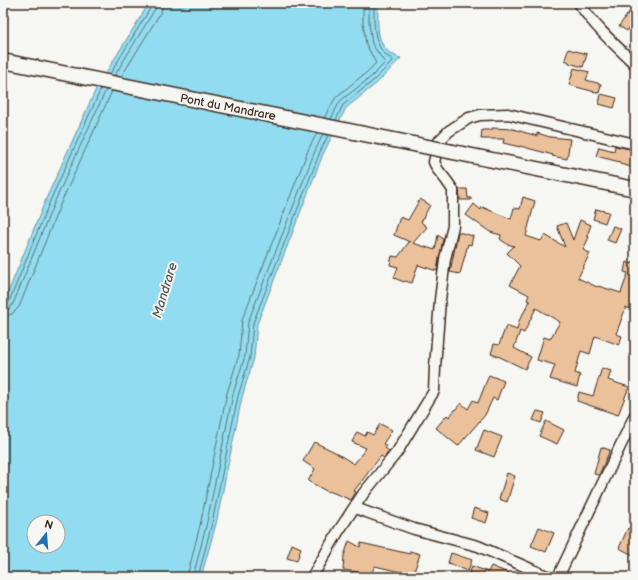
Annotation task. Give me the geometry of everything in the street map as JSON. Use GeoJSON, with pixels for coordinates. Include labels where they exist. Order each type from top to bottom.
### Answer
{"type":"FeatureCollection","features":[{"type":"Feature","properties":{"kind":"main road","name":"Pont du Mandrare"},"geometry":{"type":"LineString","coordinates":[[3,61],[635,189]]}},
{"type":"Feature","properties":{"kind":"street"},"geometry":{"type":"LineString","coordinates":[[579,3],[584,11],[612,43],[635,64]]}},
{"type":"Feature","properties":{"kind":"street"},"geometry":{"type":"LineString","coordinates":[[312,577],[338,532],[363,494],[397,452],[434,391],[440,300],[445,259],[453,226],[453,190],[434,162],[439,141],[449,131],[469,118],[480,115],[508,114],[635,144]]}},
{"type":"Feature","properties":{"kind":"street"},"geometry":{"type":"LineString","coordinates":[[558,577],[635,415]]}},
{"type":"Feature","properties":{"kind":"street"},"geometry":{"type":"LineString","coordinates":[[355,508],[414,529],[478,546],[549,577]]}},
{"type":"Feature","properties":{"kind":"water","name":"Mandrare"},"geometry":{"type":"Polygon","coordinates":[[[149,3],[378,3],[378,30],[382,43],[385,49],[390,53],[401,58],[377,83],[346,108],[323,154],[257,324],[254,358],[242,397],[216,524],[201,577],[3,577],[3,305],[46,199],[96,89],[149,3]]]}},
{"type":"Feature","properties":{"kind":"building"},"geometry":{"type":"Polygon","coordinates":[[[635,4],[635,20],[627,31],[619,26],[635,4]]]}},
{"type":"Feature","properties":{"kind":"building"},"geometry":{"type":"Polygon","coordinates":[[[568,49],[587,54],[583,67],[569,63],[565,60],[568,49]]]}},
{"type":"Feature","properties":{"kind":"building"},"geometry":{"type":"Polygon","coordinates":[[[574,68],[589,72],[586,80],[601,84],[599,93],[569,85],[574,68]]]}},
{"type":"Feature","properties":{"kind":"building"},"geometry":{"type":"Polygon","coordinates":[[[601,94],[617,98],[614,108],[599,104],[601,94]]]}},
{"type":"Feature","properties":{"kind":"building"},"geometry":{"type":"Polygon","coordinates":[[[492,128],[513,129],[537,136],[537,133],[550,137],[570,139],[567,159],[520,146],[503,143],[504,139],[481,139],[482,130],[492,130],[492,128]]]}},
{"type":"Feature","properties":{"kind":"building"},"geometry":{"type":"Polygon","coordinates":[[[615,146],[635,150],[635,168],[620,164],[620,162],[596,156],[599,147],[614,151],[615,146]]]}},
{"type":"Feature","properties":{"kind":"building"},"geometry":{"type":"Polygon","coordinates":[[[459,189],[467,189],[468,198],[471,198],[471,200],[460,200],[459,189]]]}},
{"type":"Feature","properties":{"kind":"building"},"geometry":{"type":"Polygon","coordinates":[[[523,197],[535,201],[526,236],[541,241],[545,235],[565,247],[557,226],[566,223],[573,240],[580,220],[591,225],[587,236],[589,237],[583,250],[590,253],[578,278],[597,287],[598,286],[621,293],[628,273],[624,272],[626,262],[632,264],[635,258],[635,302],[632,310],[626,307],[616,334],[622,336],[619,345],[595,336],[590,354],[581,351],[575,373],[580,375],[577,387],[550,379],[555,365],[537,360],[544,337],[550,339],[560,322],[536,308],[524,333],[520,331],[514,348],[531,357],[525,369],[491,354],[494,344],[499,345],[506,326],[517,330],[519,321],[530,301],[527,300],[529,295],[510,285],[520,266],[507,253],[514,246],[507,244],[500,239],[501,235],[490,232],[466,215],[474,204],[481,210],[482,207],[511,219],[514,208],[520,209],[523,197]]]}},
{"type":"Feature","properties":{"kind":"building"},"geometry":{"type":"Polygon","coordinates":[[[420,199],[430,205],[421,222],[427,227],[413,243],[435,250],[438,235],[443,239],[437,271],[418,265],[412,283],[404,282],[394,278],[398,267],[390,265],[392,256],[398,257],[410,242],[394,235],[400,217],[408,220],[420,199]]]}},
{"type":"Feature","properties":{"kind":"building"},"geometry":{"type":"Polygon","coordinates":[[[596,209],[609,212],[605,223],[593,219],[596,209]]]}},
{"type":"Feature","properties":{"kind":"building"},"geometry":{"type":"Polygon","coordinates":[[[613,226],[621,229],[615,243],[607,240],[613,226]]]}},
{"type":"Feature","properties":{"kind":"building"},"geometry":{"type":"Polygon","coordinates":[[[458,232],[473,236],[471,245],[468,244],[460,274],[450,272],[458,232]]]}},
{"type":"Feature","properties":{"kind":"building"},"geometry":{"type":"Polygon","coordinates":[[[602,368],[611,371],[608,380],[629,387],[618,415],[577,401],[579,392],[593,396],[602,368]]]}},
{"type":"Feature","properties":{"kind":"building"},"geometry":{"type":"Polygon","coordinates":[[[489,375],[504,381],[497,400],[493,398],[485,415],[458,446],[436,428],[447,415],[449,417],[461,403],[468,409],[473,400],[478,403],[489,375]]]}},
{"type":"Feature","properties":{"kind":"building"},"geometry":{"type":"Polygon","coordinates":[[[537,411],[545,413],[541,423],[533,420],[537,411]]]}},
{"type":"Feature","properties":{"kind":"building"},"geometry":{"type":"Polygon","coordinates":[[[546,421],[564,430],[557,444],[539,436],[546,421]]]}},
{"type":"Feature","properties":{"kind":"building"},"geometry":{"type":"Polygon","coordinates":[[[380,424],[392,430],[383,444],[389,451],[384,458],[381,456],[354,491],[356,492],[351,500],[329,491],[328,492],[308,481],[315,469],[303,461],[314,442],[333,451],[354,464],[366,448],[352,442],[357,432],[365,436],[367,432],[373,435],[380,424]]]}},
{"type":"Feature","properties":{"kind":"building"},"geometry":{"type":"Polygon","coordinates":[[[484,430],[502,437],[494,457],[476,450],[484,430]]]}},
{"type":"Feature","properties":{"kind":"building"},"geometry":{"type":"Polygon","coordinates":[[[601,447],[610,450],[599,475],[594,474],[601,447]]]}},
{"type":"Feature","properties":{"kind":"building"},"geometry":{"type":"Polygon","coordinates":[[[507,473],[515,476],[507,502],[499,499],[507,473]]]}},
{"type":"Feature","properties":{"kind":"building"},"geometry":{"type":"Polygon","coordinates":[[[474,508],[489,513],[486,523],[471,518],[474,508]]]}},
{"type":"Feature","properties":{"kind":"building"},"geometry":{"type":"Polygon","coordinates":[[[539,527],[554,533],[546,552],[531,546],[539,527]]]}},
{"type":"Feature","properties":{"kind":"building"},"geometry":{"type":"Polygon","coordinates":[[[628,528],[635,532],[635,556],[619,548],[628,528]]]}},
{"type":"Feature","properties":{"kind":"building"},"geometry":{"type":"Polygon","coordinates":[[[349,541],[360,547],[361,543],[410,554],[410,551],[420,554],[413,575],[375,566],[371,574],[343,570],[344,556],[349,541]]]}},
{"type":"Feature","properties":{"kind":"building"},"geometry":{"type":"Polygon","coordinates":[[[292,544],[301,548],[297,561],[287,558],[292,544]]]}},
{"type":"Feature","properties":{"kind":"building"},"geometry":{"type":"Polygon","coordinates":[[[451,553],[472,560],[468,571],[448,563],[451,553]]]}},
{"type":"Feature","properties":{"kind":"building"},"geometry":{"type":"Polygon","coordinates":[[[472,566],[488,572],[491,566],[518,577],[468,577],[472,566]]]}}]}
